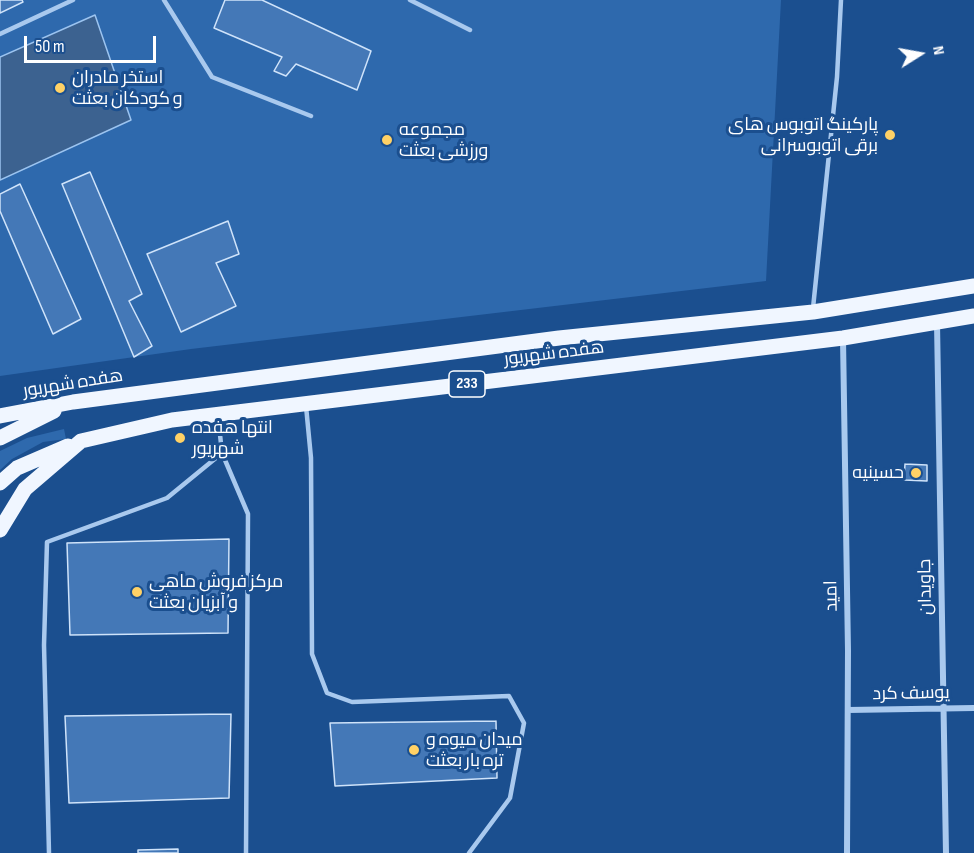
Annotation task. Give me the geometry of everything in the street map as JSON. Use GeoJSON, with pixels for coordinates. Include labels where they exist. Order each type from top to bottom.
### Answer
{"type":"FeatureCollection","features":[{"type":"Feature","properties":{"kind":"main road","name":"هفده شهریور"},"geometry":{"type":"LineString","coordinates":[[0,416],[73,402],[558,338],[813,312],[974,286]]}},
{"type":"Feature","properties":{"kind":"main road","name":"هفده شهریور"},"geometry":{"type":"LineString","coordinates":[[0,530],[25,489],[81,441],[172,420],[843,338],[974,316]]}},
{"type":"Feature","properties":{"kind":"main road"},"geometry":{"type":"LineString","coordinates":[[0,438],[73,402]]}},
{"type":"Feature","properties":{"kind":"main road"},"geometry":{"type":"LineString","coordinates":[[0,483],[17,468],[81,441]]}},
{"type":"Feature","properties":{"kind":"street","name":"جاویدان"},"geometry":{"type":"LineString","coordinates":[[937,321],[946,853]]}},
{"type":"Feature","properties":{"kind":"street","name":"امید"},"geometry":{"type":"LineString","coordinates":[[843,338],[848,710],[847,853]]}},
{"type":"Feature","properties":{"kind":"street","name":"یوسف کرد"},"geometry":{"type":"LineString","coordinates":[[848,710],[974,708]]}},
{"type":"Feature","properties":{"kind":"lane"},"geometry":{"type":"LineString","coordinates":[[0,34],[73,0]]}},
{"type":"Feature","properties":{"kind":"lane"},"geometry":{"type":"LineString","coordinates":[[164,0],[212,77],[311,116]]}},
{"type":"Feature","properties":{"kind":"lane"},"geometry":{"type":"LineString","coordinates":[[410,0],[470,30]]}},
{"type":"Feature","properties":{"kind":"lane"},"geometry":{"type":"LineString","coordinates":[[813,312],[837,77],[841,0]]}},
{"type":"Feature","properties":{"kind":"lane"},"geometry":{"type":"LineString","coordinates":[[306,404],[311,458],[312,654],[327,693],[352,702],[509,696],[524,723],[510,798],[469,853]]}},
{"type":"Feature","properties":{"kind":"lane"},"geometry":{"type":"LineString","coordinates":[[217,414],[222,453],[248,514],[246,853]]}},
{"type":"Feature","properties":{"kind":"lane"},"geometry":{"type":"LineString","coordinates":[[49,853],[44,645],[47,542],[167,498],[222,453]]}},
{"type":"Feature","properties":{"kind":"shaded area","name":"مجموعه ورزشی بعثت"},"geometry":{"type":"Polygon","coordinates":[[[0,0],[781,0],[766,281],[191,349],[0,376],[0,0]]]}},
{"type":"Feature","properties":{"kind":"shaded area","name":"استخر مادران و کودکان بعثت"},"geometry":{"type":"Polygon","coordinates":[[[95,15],[131,120],[0,180],[0,57],[95,15]]]}},
{"type":"Feature","properties":{"kind":"shaded area"},"geometry":{"type":"Polygon","coordinates":[[[64,429],[66,439],[43,442],[12,459],[0,470],[0,451],[27,438],[64,429]]]}},
{"type":"Feature","properties":{"kind":"building"},"geometry":{"type":"Polygon","coordinates":[[[0,0],[22,0],[23,2],[0,13],[0,0]]]}},
{"type":"Feature","properties":{"kind":"building"},"geometry":{"type":"Polygon","coordinates":[[[225,0],[262,0],[371,51],[357,90],[296,64],[286,76],[274,71],[282,57],[214,28],[225,0]]]}},
{"type":"Feature","properties":{"kind":"building"},"geometry":{"type":"Polygon","coordinates":[[[90,172],[142,294],[129,301],[152,346],[134,357],[62,184],[90,172]]]}},
{"type":"Feature","properties":{"kind":"building"},"geometry":{"type":"Polygon","coordinates":[[[20,184],[81,319],[53,334],[0,211],[0,194],[20,184]]]}},
{"type":"Feature","properties":{"kind":"building"},"geometry":{"type":"Polygon","coordinates":[[[228,221],[239,254],[216,263],[236,306],[181,332],[147,254],[228,221]]]}},
{"type":"Feature","properties":{"kind":"building","name":"حسینیه"},"geometry":{"type":"Polygon","coordinates":[[[905,464],[927,465],[927,481],[904,480],[905,464]]]}},
{"type":"Feature","properties":{"kind":"building"},"geometry":{"type":"Polygon","coordinates":[[[229,539],[228,633],[70,635],[67,543],[229,539]]]}},
{"type":"Feature","properties":{"kind":"building"},"geometry":{"type":"Polygon","coordinates":[[[231,714],[229,798],[69,803],[65,716],[231,714]]]}},
{"type":"Feature","properties":{"kind":"building","name":"میدان میوه و تره بار بعثت"},"geometry":{"type":"Polygon","coordinates":[[[496,721],[497,778],[335,786],[330,723],[496,721]]]}},
{"type":"Feature","properties":{"kind":"building"},"geometry":{"type":"Polygon","coordinates":[[[178,849],[178,853],[138,853],[138,850],[178,849]]]}},
{"type":"Feature","properties":{"kind":"place","name":"استخر مادران و کودکان بعثت"},"geometry":{"type":"Point","coordinates":[60,88]}},
{"type":"Feature","properties":{"kind":"place","name":"پارکینگ اتوبوس های برقی اتوبوسرانی"},"geometry":{"type":"Point","coordinates":[890,135]}},
{"type":"Feature","properties":{"kind":"place","name":"مجموعه ورزشی بعثت"},"geometry":{"type":"Point","coordinates":[387,140]}},
{"type":"Feature","properties":{"kind":"place","name":"انتها هفده شهریور"},"geometry":{"type":"Point","coordinates":[180,438]}},
{"type":"Feature","properties":{"kind":"place","name":"حسینیه"},"geometry":{"type":"Point","coordinates":[916,473]}},
{"type":"Feature","properties":{"kind":"place","name":"مرکز فروش ماهی و آبزیان بعثت"},"geometry":{"type":"Point","coordinates":[137,592]}},
{"type":"Feature","properties":{"kind":"place","name":"میدان میوه و تره بار بعثت"},"geometry":{"type":"Point","coordinates":[414,750]}}]}
